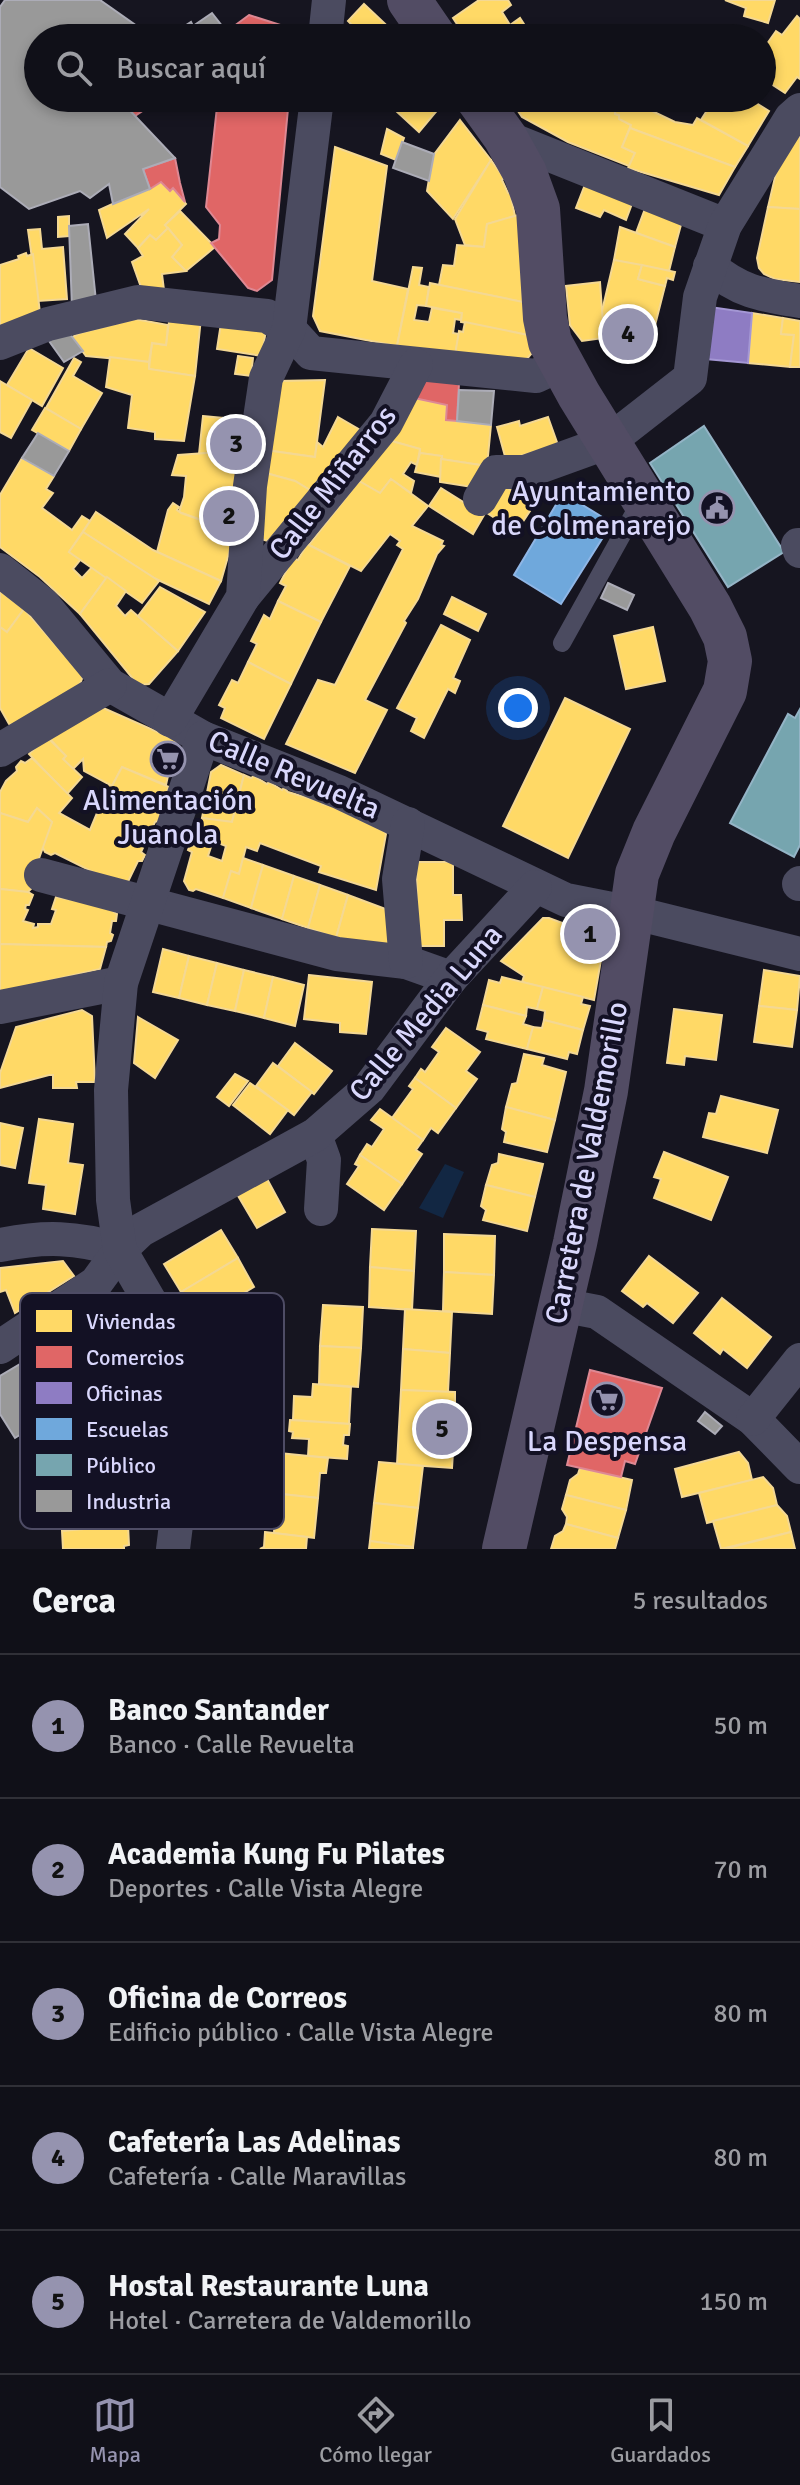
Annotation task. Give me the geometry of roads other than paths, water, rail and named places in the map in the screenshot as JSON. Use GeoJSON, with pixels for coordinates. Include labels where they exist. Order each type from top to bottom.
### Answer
{"type":"FeatureCollection","features":[{"type":"Feature","properties":{"kind":"main road"},"geometry":{"type":"LineString","coordinates":[[409,0],[425,24]]}},
{"type":"Feature","properties":{"kind":"main road","name":"Carretera de Valdemorillo"},"geometry":{"type":"LineString","coordinates":[[487,112],[525,173],[538,209],[545,318],[550,342],[710,607],[725,637],[730,661],[725,691],[654,832],[637,874],[606,1091],[561,1305],[504,1549]]}},
{"type":"Feature","properties":{"kind":"street"},"geometry":{"type":"LineString","coordinates":[[326,24],[329,0]]}},
{"type":"Feature","properties":{"kind":"street"},"geometry":{"type":"LineString","coordinates":[[480,499],[496,472],[525,472],[608,442],[690,378],[700,297],[725,225],[791,118],[800,110]]}},
{"type":"Feature","properties":{"kind":"street"},"geometry":{"type":"LineString","coordinates":[[243,597],[250,486],[266,378],[289,329],[315,112]]}},
{"type":"Feature","properties":{"kind":"street"},"geometry":{"type":"LineString","coordinates":[[505,137],[725,225]]}},
{"type":"Feature","properties":{"kind":"street"},"geometry":{"type":"LineString","coordinates":[[538,209],[576,167]]}},
{"type":"Feature","properties":{"kind":"street"},"geometry":{"type":"LineString","coordinates":[[710,266],[728,282],[756,294],[800,301]]}},
{"type":"Feature","properties":{"kind":"street"},"geometry":{"type":"LineString","coordinates":[[0,343],[48,324],[138,302],[267,316],[289,329],[311,353],[536,376],[562,364]]}},
{"type":"Feature","properties":{"kind":"street","name":"Calle Miñarros"},"geometry":{"type":"LineString","coordinates":[[170,720],[243,597],[386,423],[416,365]]}},
{"type":"Feature","properties":{"kind":"street","name":"Calle Revuelta"},"geometry":{"type":"LineString","coordinates":[[0,570],[43,604],[110,685],[203,738],[339,792],[566,900],[800,954]]}},
{"type":"Feature","properties":{"kind":"street"},"geometry":{"type":"LineString","coordinates":[[0,750],[110,685]]}},
{"type":"Feature","properties":{"kind":"street"},"geometry":{"type":"LineString","coordinates":[[145,1293],[120,1250],[113,1200],[111,1090],[121,983],[203,738]]}},
{"type":"Feature","properties":{"kind":"street"},"geometry":{"type":"LineString","coordinates":[[406,962],[399,879],[408,824]]}},
{"type":"Feature","properties":{"kind":"street"},"geometry":{"type":"LineString","coordinates":[[41,875],[337,954],[406,962],[451,978]]}},
{"type":"Feature","properties":{"kind":"street","name":"Calle Media Luna"},"geometry":{"type":"LineString","coordinates":[[81,1293],[96,1283],[120,1250],[141,1230],[315,1135],[369,1088],[451,978],[535,887]]}},
{"type":"Feature","properties":{"kind":"street"},"geometry":{"type":"LineString","coordinates":[[0,1007],[121,983]]}},
{"type":"Feature","properties":{"kind":"street"},"geometry":{"type":"LineString","coordinates":[[315,1135],[324,1160],[321,1209]]}},
{"type":"Feature","properties":{"kind":"street"},"geometry":{"type":"LineString","coordinates":[[0,1245],[33,1239],[86,1240],[120,1250]]}},
{"type":"Feature","properties":{"kind":"street"},"geometry":{"type":"LineString","coordinates":[[561,1305],[597,1312],[753,1419],[800,1467]]}},
{"type":"Feature","properties":{"kind":"street","name":"Calle Media Luna"},"geometry":{"type":"LineString","coordinates":[[0,1347],[20,1334]]}},
{"type":"Feature","properties":{"kind":"street"},"geometry":{"type":"LineString","coordinates":[[753,1419],[800,1360]]}},
{"type":"Feature","properties":{"kind":"street"},"geometry":{"type":"LineString","coordinates":[[173,1549],[175,1529]]}},
{"type":"Feature","properties":{"kind":"lane"},"geometry":{"type":"LineString","coordinates":[[562,643],[643,498]]}},
{"type":"Feature","properties":{"kind":"water"},"geometry":{"type":"Polygon","coordinates":[[[445,1164],[464,1172],[443,1218],[419,1208],[445,1164]]]}},
{"type":"Feature","properties":{"kind":"place","name":"Cafetería Las Adelinas"},"geometry":{"type":"Point","coordinates":[628,334]}},
{"type":"Feature","properties":{"kind":"place","name":"Oficina de Correos"},"geometry":{"type":"Point","coordinates":[236,444]}},
{"type":"Feature","properties":{"kind":"place","name":"Ayuntamiento de Colmenarejo"},"geometry":{"type":"Point","coordinates":[717,508]}},
{"type":"Feature","properties":{"kind":"place","name":"Academia Kung Fu Pilates"},"geometry":{"type":"Point","coordinates":[229,516]}},
{"type":"Feature","properties":{"kind":"place","name":"Alimentación Juanola"},"geometry":{"type":"Point","coordinates":[168,759]}},
{"type":"Feature","properties":{"kind":"place","name":"Banco Santander"},"geometry":{"type":"Point","coordinates":[590,934]}},
{"type":"Feature","properties":{"kind":"place","name":"La Despensa"},"geometry":{"type":"Point","coordinates":[607,1400]}},
{"type":"Feature","properties":{"kind":"place","name":"Hostal Restaurante Luna"},"geometry":{"type":"Point","coordinates":[442,1429]}}]}
